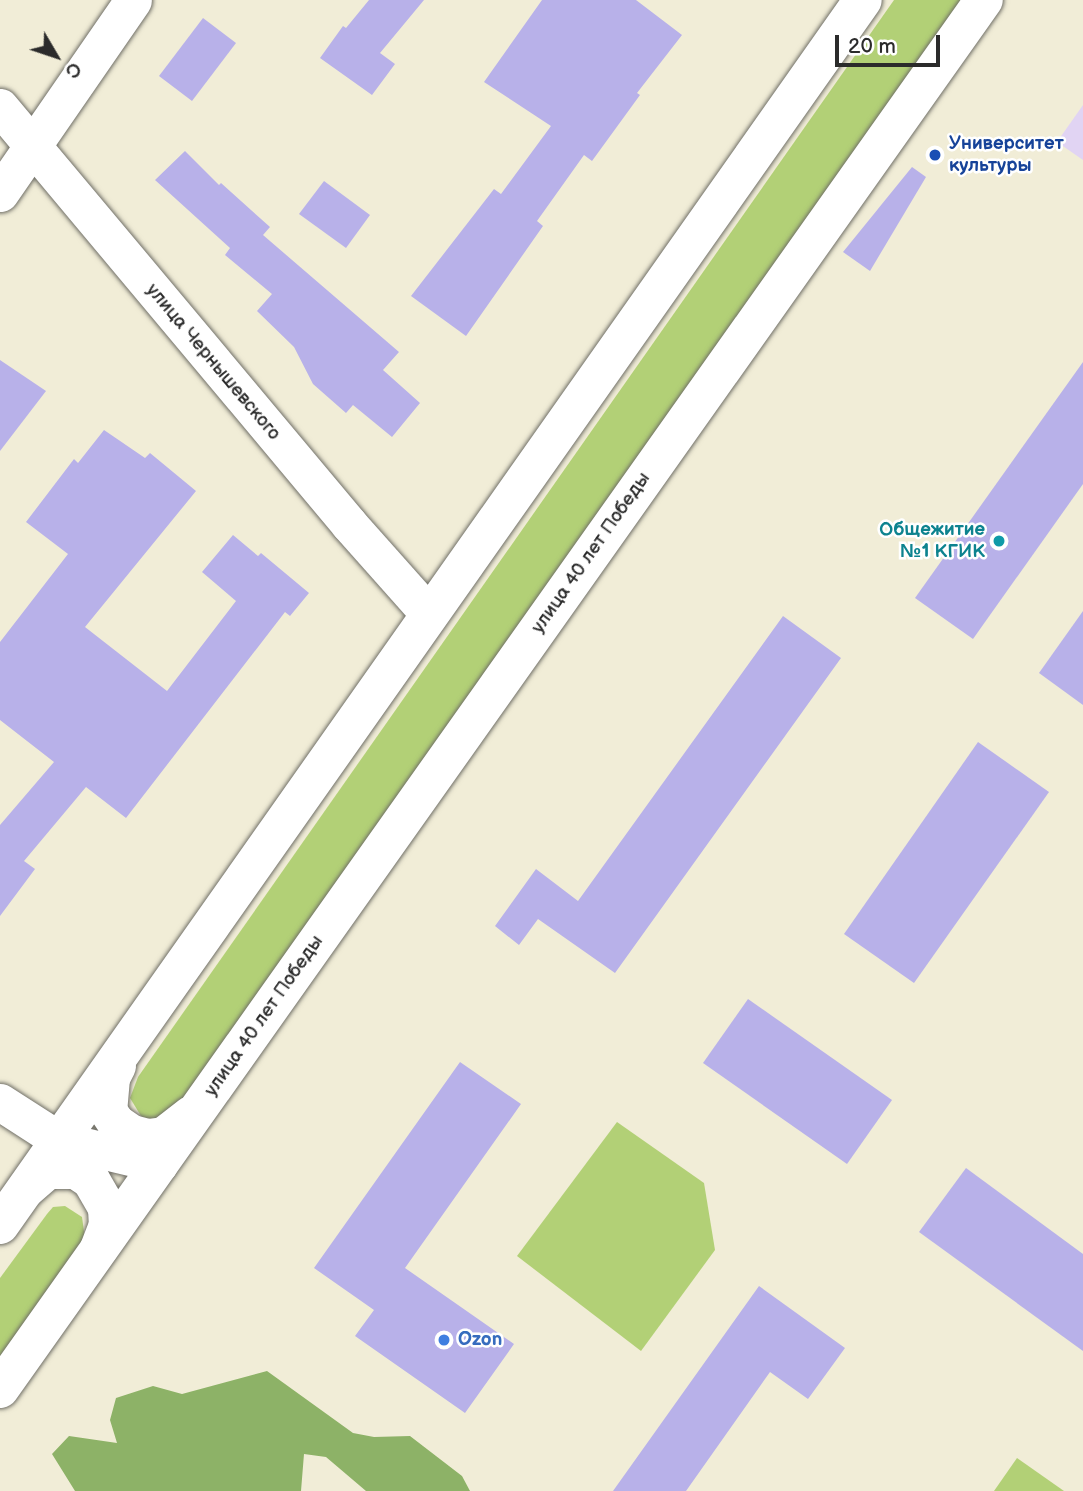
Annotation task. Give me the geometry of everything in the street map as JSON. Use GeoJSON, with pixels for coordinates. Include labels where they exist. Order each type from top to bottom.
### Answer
{"type":"FeatureCollection","features":[{"type":"Feature","properties":{"kind":"main road","name":"улица 40 лет Победы"},"geometry":{"type":"LineString","coordinates":[[0,1225],[863,0]]}},
{"type":"Feature","properties":{"kind":"main road","name":"улица 40 лет Победы"},"geometry":{"type":"LineString","coordinates":[[0,1389],[984,0]]}},
{"type":"Feature","properties":{"kind":"main road","name":"улица 40 лет Победы"},"geometry":{"type":"LineString","coordinates":[[128,1045],[111,1078],[107,1098],[108,1111],[116,1123],[132,1134],[148,1138],[164,1136],[177,1129],[200,1108]]}},
{"type":"Feature","properties":{"kind":"main road","name":"улица 40 лет Победы"},"geometry":{"type":"LineString","coordinates":[[23,1193],[38,1175],[48,1170],[76,1170],[90,1180],[107,1208],[108,1225],[94,1256]]}},
{"type":"Feature","properties":{"kind":"street"},"geometry":{"type":"LineString","coordinates":[[0,193],[133,0]]}},
{"type":"Feature","properties":{"kind":"street","name":"улица Чернышевского"},"geometry":{"type":"LineString","coordinates":[[0,107],[349,524],[429,614]]}},
{"type":"Feature","properties":{"kind":"street"},"geometry":{"type":"LineString","coordinates":[[0,1102],[59,1140],[159,1164]]}},
{"type":"Feature","properties":{"kind":"shaded area"},"geometry":{"type":"Polygon","coordinates":[[[1083,105],[1083,160],[1057,142],[1083,105]]]}},
{"type":"Feature","properties":{"kind":"green space"},"geometry":{"type":"Polygon","coordinates":[[[894,0],[962,0],[173,1115],[150,1120],[141,1116],[130,1098],[138,1077],[894,0]]]}},
{"type":"Feature","properties":{"kind":"green space"},"geometry":{"type":"Polygon","coordinates":[[[617,1122],[704,1183],[715,1250],[641,1351],[517,1256],[617,1122]]]}},
{"type":"Feature","properties":{"kind":"green space"},"geometry":{"type":"Polygon","coordinates":[[[65,1206],[82,1217],[85,1239],[0,1357],[0,1278],[53,1207],[65,1206]]]}},
{"type":"Feature","properties":{"kind":"green space"},"geometry":{"type":"Polygon","coordinates":[[[267,1371],[353,1433],[374,1437],[410,1436],[462,1476],[470,1491],[366,1491],[326,1457],[304,1454],[301,1491],[75,1491],[52,1454],[69,1436],[117,1443],[110,1420],[116,1398],[153,1386],[182,1394],[267,1371]]]}},
{"type":"Feature","properties":{"kind":"green space"},"geometry":{"type":"Polygon","coordinates":[[[1017,1458],[1064,1491],[994,1491],[1017,1458]]]}},
{"type":"Feature","properties":{"kind":"building"},"geometry":{"type":"Polygon","coordinates":[[[369,0],[424,0],[380,53],[395,64],[372,95],[320,58],[343,26],[346,28],[369,0]]]}},
{"type":"Feature","properties":{"kind":"building"},"geometry":{"type":"Polygon","coordinates":[[[542,0],[636,0],[682,35],[637,93],[640,95],[592,161],[584,155],[537,221],[543,226],[466,336],[411,296],[494,189],[501,194],[551,126],[484,82],[542,0]]]}},
{"type":"Feature","properties":{"kind":"building"},"geometry":{"type":"Polygon","coordinates":[[[203,18],[236,43],[192,101],[159,76],[203,18]]]}},
{"type":"Feature","properties":{"kind":"building"},"geometry":{"type":"Polygon","coordinates":[[[185,151],[219,185],[221,183],[270,227],[263,235],[399,352],[383,370],[420,403],[392,437],[353,405],[346,413],[313,384],[294,347],[257,311],[272,294],[225,255],[230,248],[155,180],[185,151]]]}},
{"type":"Feature","properties":{"kind":"building"},"geometry":{"type":"Polygon","coordinates":[[[912,167],[926,177],[870,271],[843,252],[912,167]]]}},
{"type":"Feature","properties":{"kind":"building"},"geometry":{"type":"Polygon","coordinates":[[[324,181],[370,215],[346,248],[299,214],[324,181]]]}},
{"type":"Feature","properties":{"kind":"building"},"geometry":{"type":"Polygon","coordinates":[[[0,360],[46,391],[0,451],[0,360]]]}},
{"type":"Feature","properties":{"kind":"building","name":"Общежитие №1 КГИК"},"geometry":{"type":"Polygon","coordinates":[[[1083,362],[1083,484],[973,639],[915,598],[1083,362]]]}},
{"type":"Feature","properties":{"kind":"building"},"geometry":{"type":"Polygon","coordinates":[[[104,430],[145,458],[150,453],[196,491],[85,627],[167,691],[236,601],[202,572],[233,535],[258,556],[261,553],[309,593],[290,616],[285,612],[126,818],[86,787],[24,861],[35,869],[0,916],[0,825],[54,762],[0,720],[0,642],[68,554],[26,522],[74,459],[78,463],[104,430]]]}},
{"type":"Feature","properties":{"kind":"building"},"geometry":{"type":"Polygon","coordinates":[[[1083,611],[1083,705],[1039,673],[1083,611]]]}},
{"type":"Feature","properties":{"kind":"building"},"geometry":{"type":"Polygon","coordinates":[[[783,616],[841,658],[615,973],[538,919],[519,945],[495,926],[536,869],[578,901],[783,616]]]}},
{"type":"Feature","properties":{"kind":"building"},"geometry":{"type":"Polygon","coordinates":[[[978,742],[1049,792],[914,983],[844,934],[978,742]]]}},
{"type":"Feature","properties":{"kind":"building"},"geometry":{"type":"Polygon","coordinates":[[[748,999],[892,1100],[847,1164],[703,1063],[748,999]]]}},
{"type":"Feature","properties":{"kind":"building"},"geometry":{"type":"Polygon","coordinates":[[[460,1062],[521,1104],[405,1268],[514,1344],[465,1413],[355,1336],[374,1310],[314,1268],[460,1062]]]}},
{"type":"Feature","properties":{"kind":"building"},"geometry":{"type":"Polygon","coordinates":[[[966,1168],[1083,1254],[1083,1351],[919,1232],[966,1168]]]}},
{"type":"Feature","properties":{"kind":"building"},"geometry":{"type":"Polygon","coordinates":[[[759,1286],[845,1348],[808,1399],[770,1372],[686,1491],[613,1491],[759,1286]]]}},
{"type":"Feature","properties":{"kind":"place","name":"Университет культуры"},"geometry":{"type":"Point","coordinates":[935,155]}},
{"type":"Feature","properties":{"kind":"place","name":"Общежитие №1 КГИК"},"geometry":{"type":"Point","coordinates":[999,541]}},
{"type":"Feature","properties":{"kind":"place","name":"Ozon"},"geometry":{"type":"Point","coordinates":[444,1340]}}]}
